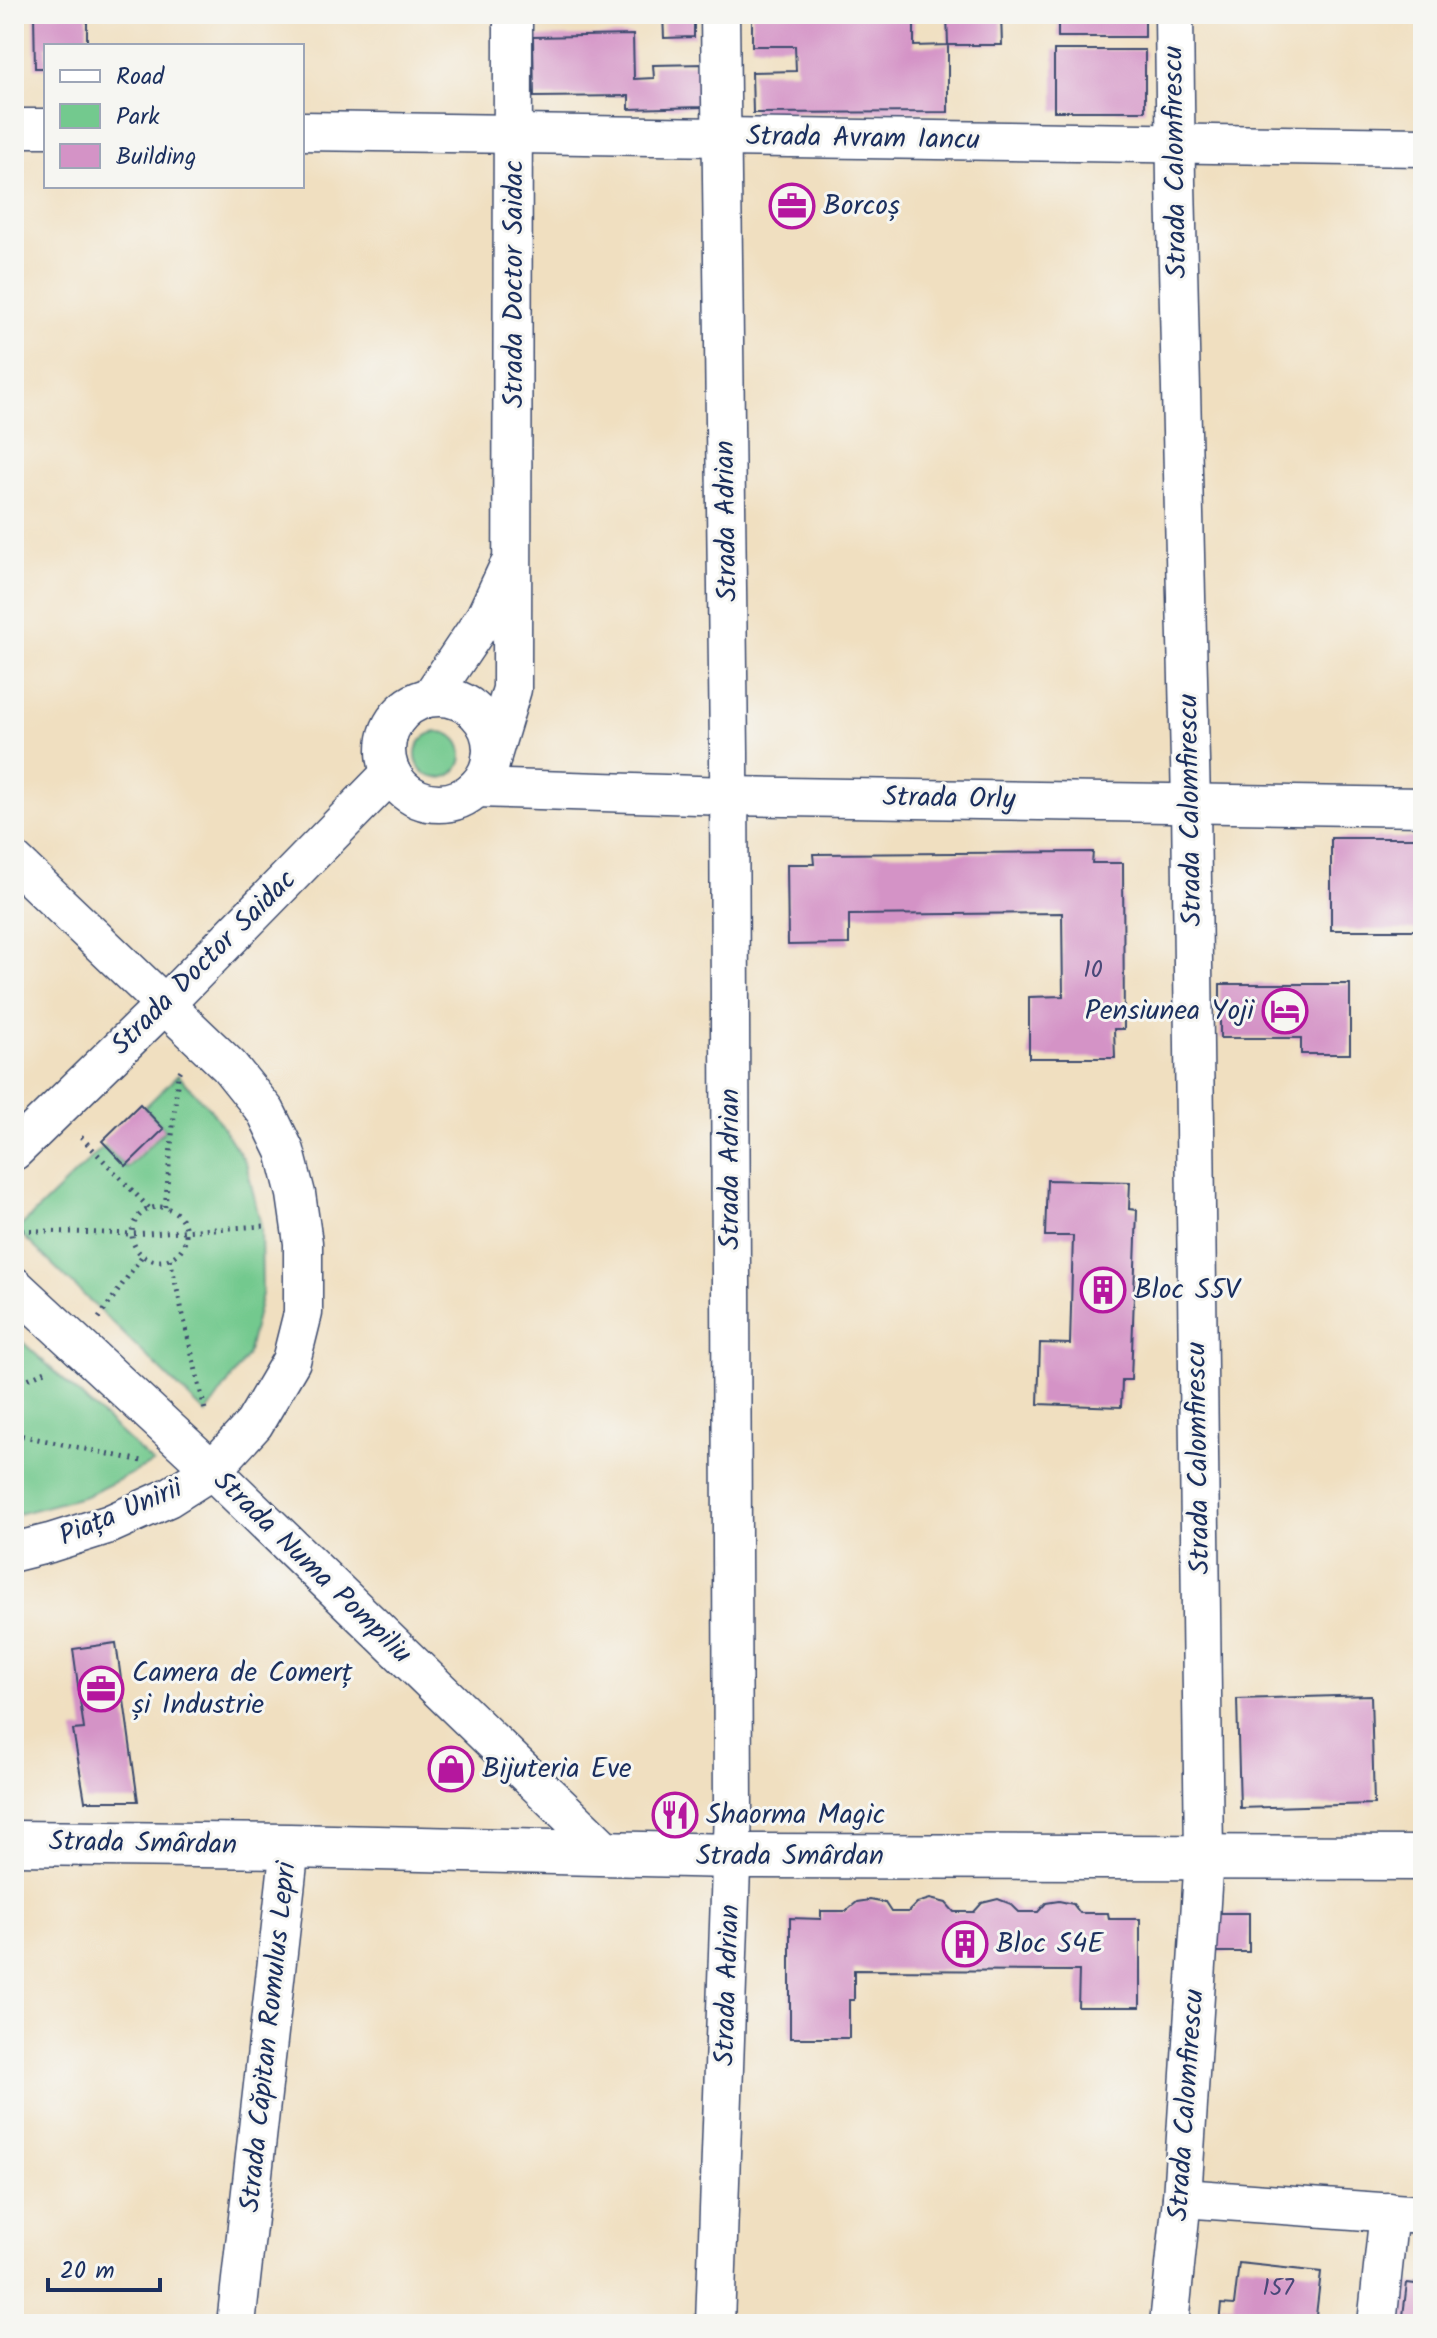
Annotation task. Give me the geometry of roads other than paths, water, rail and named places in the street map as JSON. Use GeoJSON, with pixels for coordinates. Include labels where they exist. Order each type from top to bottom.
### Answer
{"type":"FeatureCollection","features":[{"type":"Feature","properties":{"kind":"main road","name":"Strada Smârdan"},"geometry":{"type":"LineString","coordinates":[[14,1843],[732,1856],[1423,1858]]}},
{"type":"Feature","properties":{"kind":"street","name":"Strada Doctor Saidac"},"geometry":{"type":"LineString","coordinates":[[483,773],[512,689],[513,14]]}},
{"type":"Feature","properties":{"kind":"street","name":"Strada Adrian"},"geometry":{"type":"LineString","coordinates":[[715,2324],[732,1856],[729,796],[720,14]]}},
{"type":"Feature","properties":{"kind":"street","name":"Strada Calomfirescu"},"geometry":{"type":"LineString","coordinates":[[1169,2324],[1182,2198],[1204,1856],[1191,803],[1174,14]]}},
{"type":"Feature","properties":{"kind":"street"},"geometry":{"type":"LineString","coordinates":[[14,128],[44,128]]}},
{"type":"Feature","properties":{"kind":"street","name":"Strada Avram Iancu"},"geometry":{"type":"LineString","coordinates":[[304,131],[1423,147]]}},
{"type":"Feature","properties":{"kind":"street","name":"Strada Doctor Saidac"},"geometry":{"type":"LineString","coordinates":[[14,1151],[166,1003],[391,773],[387,741],[392,725],[402,712],[416,702],[431,697],[485,617],[514,555]]}},
{"type":"Feature","properties":{"kind":"street"},"geometry":{"type":"LineString","coordinates":[[391,773],[400,786],[414,797],[430,802],[446,802],[462,797],[483,773],[489,734],[477,713],[464,703],[448,697],[431,697]]}},
{"type":"Feature","properties":{"kind":"street","name":"Strada Orly"},"geometry":{"type":"LineString","coordinates":[[483,773],[729,796],[1423,807]]}},
{"type":"Feature","properties":{"kind":"street","name":"Piața Unirii"},"geometry":{"type":"LineString","coordinates":[[14,861],[166,1003],[229,1066],[266,1112],[285,1151],[303,1243],[303,1313],[291,1361],[254,1424],[212,1470],[168,1498],[110,1524],[14,1552]]}},
{"type":"Feature","properties":{"kind":"street","name":"Strada Numa Pompiliu"},"geometry":{"type":"LineString","coordinates":[[14,1286],[212,1470],[608,1853]]}},
{"type":"Feature","properties":{"kind":"street","name":"Strada Căpitan Romulus Lepri"},"geometry":{"type":"LineString","coordinates":[[236,2324],[290,1846]]}},
{"type":"Feature","properties":{"kind":"street"},"geometry":{"type":"LineString","coordinates":[[1182,2198],[1406,2213],[1377,2324]]}},
{"type":"Feature","properties":{"kind":"place","name":"Borcoș"},"geometry":{"type":"Point","coordinates":[792,206]}},
{"type":"Feature","properties":{"kind":"place","name":"Pensiunea Yoji"},"geometry":{"type":"Point","coordinates":[1285,1011]}},
{"type":"Feature","properties":{"kind":"place","name":"Bloc S5V"},"geometry":{"type":"Point","coordinates":[1103,1290]}},
{"type":"Feature","properties":{"kind":"place","name":"Camera de Comerț și Industrie"},"geometry":{"type":"Point","coordinates":[101,1689]}},
{"type":"Feature","properties":{"kind":"place","name":"Bijuteria Eve"},"geometry":{"type":"Point","coordinates":[451,1769]}},
{"type":"Feature","properties":{"kind":"place","name":"Shaorma Magic"},"geometry":{"type":"Point","coordinates":[675,1815]}},
{"type":"Feature","properties":{"kind":"place","name":"Bloc S4E"},"geometry":{"type":"Point","coordinates":[965,1944]}}]}
